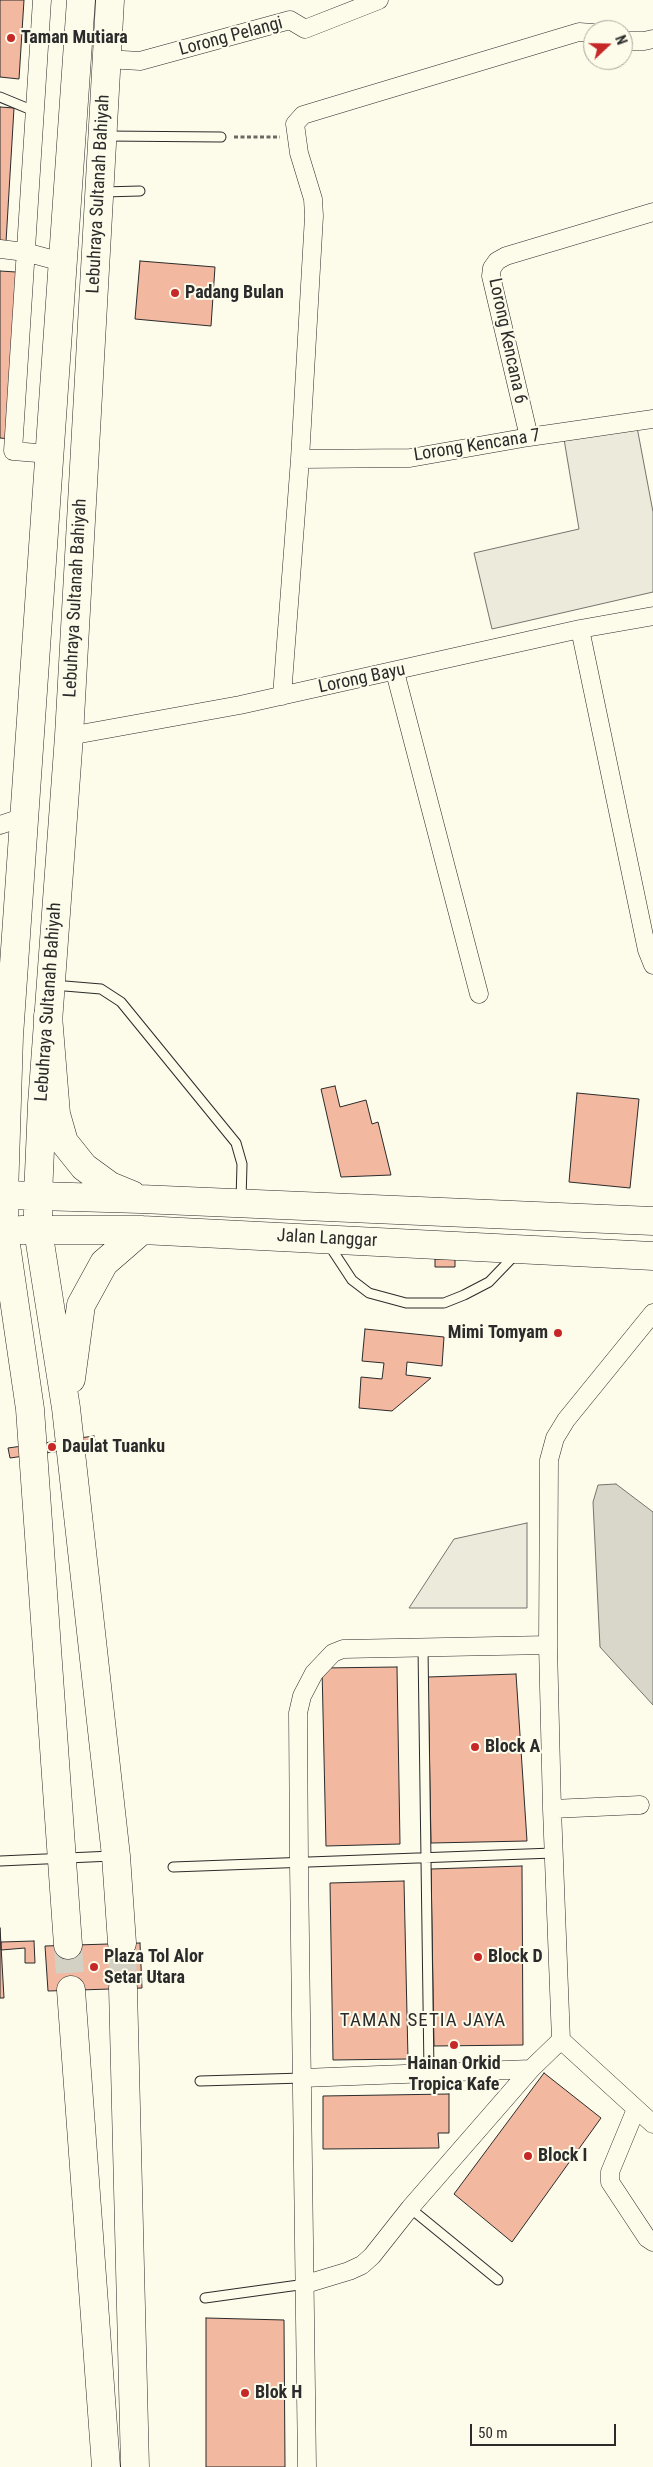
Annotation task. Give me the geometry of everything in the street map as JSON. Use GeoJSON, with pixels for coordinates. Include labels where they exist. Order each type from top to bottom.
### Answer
{"type":"FeatureCollection","features":[{"type":"Feature","properties":{"kind":"main road","name":"Lebuhraya Sultanah Bahiyah"},"geometry":{"type":"LineString","coordinates":[[30,1409],[2,1230],[2,1195],[17,812],[35,672],[81,0]]}},
{"type":"Feature","properties":{"kind":"main road","name":"Lebuhraya Sultanah Bahiyah"},"geometry":{"type":"LineString","coordinates":[[66,1408],[38,1230],[38,1196],[50,984],[70,736],[110,0]]}},
{"type":"Feature","properties":{"kind":"main road"},"geometry":{"type":"LineString","coordinates":[[17,812],[45,760],[70,736],[50,705],[35,672]]}},
{"type":"Feature","properties":{"kind":"main road"},"geometry":{"type":"LineString","coordinates":[[48,1016],[56,1114],[64,1142],[84,1167],[104,1181],[140,1198]]}},
{"type":"Feature","properties":{"kind":"main road"},"geometry":{"type":"LineString","coordinates":[[0,1100],[9,1036]]}},
{"type":"Feature","properties":{"kind":"main road","name":"Jalan Langgar"},"geometry":{"type":"LineString","coordinates":[[2,1195],[140,1198],[653,1222]]}},
{"type":"Feature","properties":{"kind":"main road","name":"Jalan Langgar"},"geometry":{"type":"LineString","coordinates":[[2,1230],[142,1230],[653,1256]]}},
{"type":"Feature","properties":{"kind":"main road"},"geometry":{"type":"LineString","coordinates":[[122,1943],[116,1856],[66,1408],[81,1305],[104,1262],[142,1230]]}},
{"type":"Feature","properties":{"kind":"main road"},"geometry":{"type":"LineString","coordinates":[[0,1325],[13,1354],[30,1409],[64,1858],[68,1945]]}},
{"type":"Feature","properties":{"kind":"main road"},"geometry":{"type":"LineString","coordinates":[[123,1988],[135,2467]]}},
{"type":"Feature","properties":{"kind":"main road"},"geometry":{"type":"LineString","coordinates":[[71,1990],[106,2467]]}},
{"type":"Feature","properties":{"kind":"street"},"geometry":{"type":"LineString","coordinates":[[42,0],[25,252],[7,451],[49,454]]}},
{"type":"Feature","properties":{"kind":"street","name":"Lorong Pelangi"},"geometry":{"type":"LineString","coordinates":[[106,59],[140,61],[290,20],[305,28],[379,0]]}},
{"type":"Feature","properties":{"kind":"street"},"geometry":{"type":"LineString","coordinates":[[282,696],[300,459],[314,216],[313,198],[296,137],[295,124],[303,115],[578,32],[583,32]]}},
{"type":"Feature","properties":{"kind":"street"},"geometry":{"type":"LineString","coordinates":[[633,41],[644,41],[653,38]]}},
{"type":"Feature","properties":{"kind":"street","name":"Lorong Kencana 6"},"geometry":{"type":"LineString","coordinates":[[529,437],[491,276],[492,268],[497,261],[506,256],[653,212]]}},
{"type":"Feature","properties":{"kind":"street"},"geometry":{"type":"LineString","coordinates":[[0,249],[25,252],[62,262]]}},
{"type":"Feature","properties":{"kind":"street","name":"Lorong Kencana 7"},"geometry":{"type":"LineString","coordinates":[[300,459],[410,458],[529,437],[653,419]]}},
{"type":"Feature","properties":{"kind":"street","name":"Lorong Bayu"},"geometry":{"type":"LineString","coordinates":[[70,736],[282,696],[580,629],[653,616]]}},
{"type":"Feature","properties":{"kind":"street"},"geometry":{"type":"LineString","coordinates":[[580,629],[647,950],[653,966]]}},
{"type":"Feature","properties":{"kind":"street"},"geometry":{"type":"LineString","coordinates":[[395,672],[479,994]]}},
{"type":"Feature","properties":{"kind":"street"},"geometry":{"type":"LineString","coordinates":[[653,1313],[566,1420],[555,1438],[548,1460],[548,1644],[553,1853],[561,2040],[653,2124]]}},
{"type":"Feature","properties":{"kind":"street"},"geometry":{"type":"LineString","coordinates":[[307,2467],[298,1713],[309,1681],[332,1653],[343,1650],[548,1644]]}},
{"type":"Feature","properties":{"kind":"street"},"geometry":{"type":"LineString","coordinates":[[552,1809],[640,1805]]}},
{"type":"Feature","properties":{"kind":"street"},"geometry":{"type":"LineString","coordinates":[[306,2284],[362,2265],[372,2256],[410,2208],[531,2069],[561,2040]]}},
{"type":"Feature","properties":{"kind":"street"},"geometry":{"type":"LineString","coordinates":[[303,2078],[531,2069]]}},
{"type":"Feature","properties":{"kind":"street"},"geometry":{"type":"LineString","coordinates":[[636,2108],[610,2172],[610,2182],[642,2230],[653,2242]]}},
{"type":"Feature","properties":{"kind":"lane"},"geometry":{"type":"LineString","coordinates":[[0,96],[34,111]]}},
{"type":"Feature","properties":{"kind":"lane"},"geometry":{"type":"LineString","coordinates":[[102,136],[221,137]]}},
{"type":"Feature","properties":{"kind":"lane"},"geometry":{"type":"LineString","coordinates":[[99,192],[140,192]]}},
{"type":"Feature","properties":{"kind":"lane"},"geometry":{"type":"LineString","coordinates":[[50,984],[101,989],[121,1002],[236,1143],[242,1164],[240,1203]]}},
{"type":"Feature","properties":{"kind":"lane"},"geometry":{"type":"LineString","coordinates":[[324,1239],[352,1280],[369,1293],[406,1303],[444,1303],[464,1295],[489,1282],[523,1248]]}},
{"type":"Feature","properties":{"kind":"lane"},"geometry":{"type":"LineString","coordinates":[[423,1648],[430,2072]]}},
{"type":"Feature","properties":{"kind":"lane"},"geometry":{"type":"LineString","coordinates":[[173,1867],[299,1864],[553,1853]]}},
{"type":"Feature","properties":{"kind":"lane"},"geometry":{"type":"LineString","coordinates":[[0,1860],[116,1856]]}},
{"type":"Feature","properties":{"kind":"lane"},"geometry":{"type":"LineString","coordinates":[[200,2081],[303,2078]]}},
{"type":"Feature","properties":{"kind":"lane"},"geometry":{"type":"LineString","coordinates":[[410,2208],[498,2280]]}},
{"type":"Feature","properties":{"kind":"lane"},"geometry":{"type":"LineString","coordinates":[[205,2298],[306,2284]]}},
{"type":"Feature","properties":{"kind":"path"},"geometry":{"type":"LineString","coordinates":[[221,137],[296,137]]}},
{"type":"Feature","properties":{"kind":"shaded area"},"geometry":{"type":"Polygon","coordinates":[[[637,427],[653,512],[653,592],[492,629],[474,553],[579,529],[564,439],[637,427]]]}},
{"type":"Feature","properties":{"kind":"shaded area"},"geometry":{"type":"Polygon","coordinates":[[[616,1484],[653,1512],[653,1705],[600,1647],[593,1502],[598,1485],[616,1484]]]}},
{"type":"Feature","properties":{"kind":"shaded area"},"geometry":{"type":"Polygon","coordinates":[[[527,1523],[527,1608],[409,1608],[454,1539],[527,1523]]]}},
{"type":"Feature","properties":{"kind":"building","name":"Taman Mutiara"},"geometry":{"type":"Polygon","coordinates":[[[0,0],[24,0],[19,79],[0,77],[0,0]]]}},
{"type":"Feature","properties":{"kind":"building"},"geometry":{"type":"Polygon","coordinates":[[[0,107],[14,108],[6,242],[0,241],[0,107]]]}},
{"type":"Feature","properties":{"kind":"building","name":"Padang Bulan"},"geometry":{"type":"Polygon","coordinates":[[[140,261],[215,267],[211,326],[135,319],[140,261]]]}},
{"type":"Feature","properties":{"kind":"building"},"geometry":{"type":"Polygon","coordinates":[[[0,271],[16,272],[10,439],[0,438],[0,271]]]}},
{"type":"Feature","properties":{"kind":"building"},"geometry":{"type":"Polygon","coordinates":[[[335,1086],[340,1107],[366,1100],[372,1124],[378,1122],[391,1175],[341,1177],[321,1089],[335,1086]]]}},
{"type":"Feature","properties":{"kind":"building"},"geometry":{"type":"Polygon","coordinates":[[[577,1093],[639,1099],[630,1188],[569,1182],[577,1093]]]}},
{"type":"Feature","properties":{"kind":"building"},"geometry":{"type":"Polygon","coordinates":[[[435,1259],[455,1259],[455,1267],[435,1267],[435,1259]]]}},
{"type":"Feature","properties":{"kind":"building"},"geometry":{"type":"Polygon","coordinates":[[[365,1329],[444,1337],[442,1366],[407,1362],[406,1375],[431,1378],[392,1411],[359,1408],[361,1377],[382,1379],[384,1363],[362,1361],[365,1329]]]}},
{"type":"Feature","properties":{"kind":"building","name":"Daulat Tuanku"},"geometry":{"type":"Polygon","coordinates":[[[94,1436],[96,1446],[10,1458],[8,1448],[94,1436]]]}},
{"type":"Feature","properties":{"kind":"building"},"geometry":{"type":"Polygon","coordinates":[[[397,1667],[400,1844],[326,1846],[322,1668],[397,1667]]]}},
{"type":"Feature","properties":{"kind":"building","name":"Block A"},"geometry":{"type":"Polygon","coordinates":[[[516,1674],[527,1841],[431,1843],[428,1677],[516,1674]]]}},
{"type":"Feature","properties":{"kind":"building","name":"Block D"},"geometry":{"type":"Polygon","coordinates":[[[522,1866],[523,2045],[434,2046],[431,1869],[522,1866]]]}},
{"type":"Feature","properties":{"kind":"building"},"geometry":{"type":"Polygon","coordinates":[[[404,1881],[408,2059],[333,2060],[330,1883],[404,1881]]]}},
{"type":"Feature","properties":{"kind":"building"},"geometry":{"type":"Polygon","coordinates":[[[0,1928],[4,1998],[0,1998],[0,1928]]]}},
{"type":"Feature","properties":{"kind":"building"},"geometry":{"type":"Polygon","coordinates":[[[34,1941],[35,1963],[25,1963],[25,1948],[1,1950],[1,1942],[34,1941]]]}},
{"type":"Feature","properties":{"kind":"building","name":"Plaza Tol Alor Setar Utara"},"geometry":{"type":"Polygon","coordinates":[[[140,1943],[142,1988],[48,1991],[45,1946],[140,1943]]]}},
{"type":"Feature","properties":{"kind":"building","name":"Block I"},"geometry":{"type":"Polygon","coordinates":[[[544,2073],[601,2118],[512,2242],[454,2194],[544,2073]]]}},
{"type":"Feature","properties":{"kind":"building"},"geometry":{"type":"Polygon","coordinates":[[[449,2094],[449,2133],[438,2133],[439,2148],[323,2149],[323,2096],[449,2094]]]}},
{"type":"Feature","properties":{"kind":"building","name":"Blok H"},"geometry":{"type":"Polygon","coordinates":[[[206,2318],[284,2320],[285,2467],[206,2467],[206,2318]]]}},
{"type":"Feature","properties":{"kind":"tunnel"},"geometry":{"type":"LineString","coordinates":[[122,1943],[123,1988]]}},
{"type":"Feature","properties":{"kind":"tunnel"},"geometry":{"type":"LineString","coordinates":[[68,1945],[71,1990]]}},
{"type":"Feature","properties":{"kind":"place","name":"Taman Mutiara"},"geometry":{"type":"Point","coordinates":[11,38]}},
{"type":"Feature","properties":{"kind":"place","name":"Padang Bulan"},"geometry":{"type":"Point","coordinates":[175,293]}},
{"type":"Feature","properties":{"kind":"place","name":"Mimi Tomyam"},"geometry":{"type":"Point","coordinates":[558,1333]}},
{"type":"Feature","properties":{"kind":"place","name":"Daulat Tuanku"},"geometry":{"type":"Point","coordinates":[52,1447]}},
{"type":"Feature","properties":{"kind":"place","name":"Block A"},"geometry":{"type":"Point","coordinates":[475,1747]}},
{"type":"Feature","properties":{"kind":"place","name":"Block D"},"geometry":{"type":"Point","coordinates":[478,1957]}},
{"type":"Feature","properties":{"kind":"place","name":"Plaza Tol Alor Setar Utara"},"geometry":{"type":"Point","coordinates":[94,1967]}},
{"type":"Feature","properties":{"kind":"place","name":"Hainan Orkid Tropica Kafe"},"geometry":{"type":"Point","coordinates":[454,2045]}},
{"type":"Feature","properties":{"kind":"place","name":"Block I"},"geometry":{"type":"Point","coordinates":[528,2156]}},
{"type":"Feature","properties":{"kind":"place","name":"Blok H"},"geometry":{"type":"Point","coordinates":[245,2393]}},
{"type":"Feature","properties":{"kind":"district","name":"TAMAN SETIA JAYA"},"geometry":{"type":"Point","coordinates":[423,2021]}}]}
